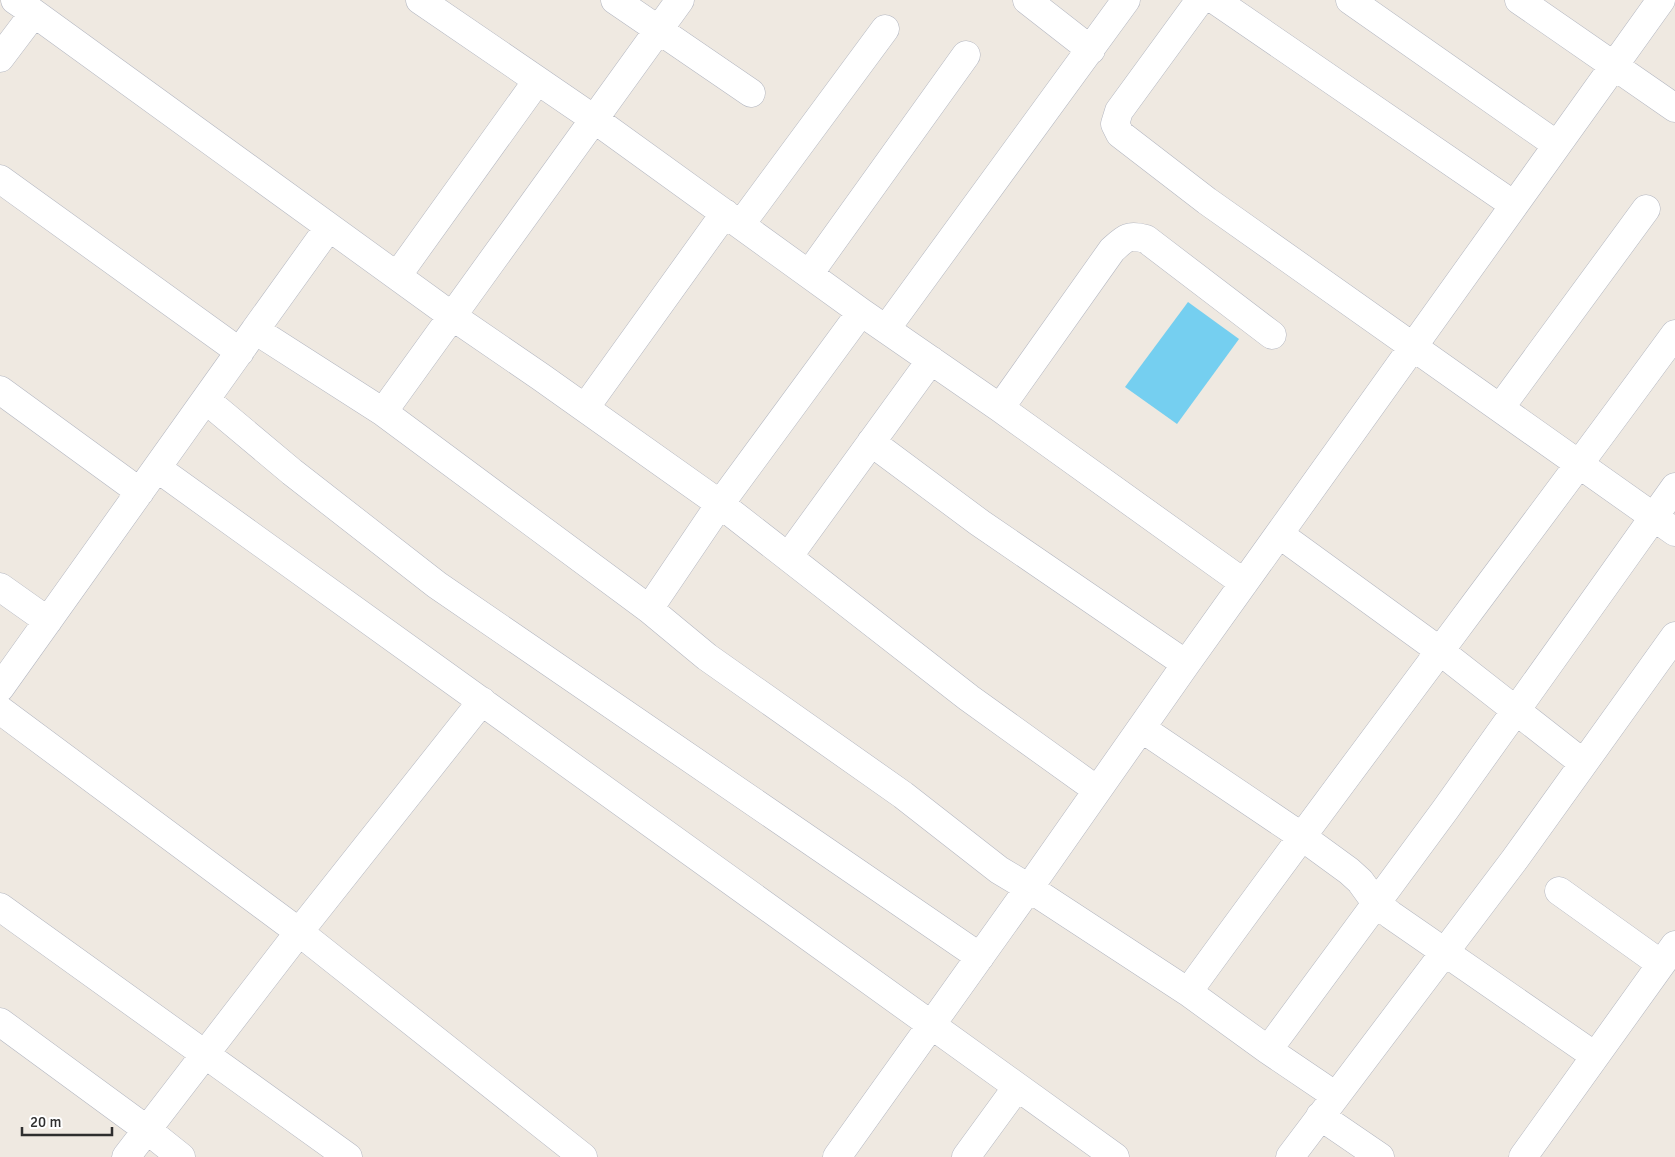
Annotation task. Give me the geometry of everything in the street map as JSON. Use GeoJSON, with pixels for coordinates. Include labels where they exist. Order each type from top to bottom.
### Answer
{"type":"FeatureCollection","features":[{"type":"Feature","properties":{"kind":"street"},"geometry":{"type":"LineString","coordinates":[[420,0],[594,119],[861,312],[1000,408],[1244,583]]}},
{"type":"Feature","properties":{"kind":"street"},"geometry":{"type":"LineString","coordinates":[[615,0],[751,93]]}},
{"type":"Feature","properties":{"kind":"street"},"geometry":{"type":"LineString","coordinates":[[383,412],[680,0]]}},
{"type":"Feature","properties":{"kind":"street"},"geometry":{"type":"LineString","coordinates":[[1027,0],[1091,50]]}},
{"type":"Feature","properties":{"kind":"street"},"geometry":{"type":"LineString","coordinates":[[886,329],[1126,0]]}},
{"type":"Feature","properties":{"kind":"street"},"geometry":{"type":"LineString","coordinates":[[1200,0],[1120,111],[1115,124],[1120,134],[1207,201],[1675,532]]}},
{"type":"Feature","properties":{"kind":"street"},"geometry":{"type":"LineString","coordinates":[[1215,0],[1514,205]]}},
{"type":"Feature","properties":{"kind":"street"},"geometry":{"type":"LineString","coordinates":[[1350,0],[1557,146]]}},
{"type":"Feature","properties":{"kind":"street"},"geometry":{"type":"LineString","coordinates":[[1519,0],[1675,108]]}},
{"type":"Feature","properties":{"kind":"street"},"geometry":{"type":"LineString","coordinates":[[842,1155],[931,1025],[1030,888],[1186,664],[1661,0]]}},
{"type":"Feature","properties":{"kind":"street"},"geometry":{"type":"LineString","coordinates":[[0,58],[24,7],[452,316],[720,504],[969,698],[1097,790]]}},
{"type":"Feature","properties":{"kind":"street"},"geometry":{"type":"LineString","coordinates":[[585,408],[885,29]]}},
{"type":"Feature","properties":{"kind":"street"},"geometry":{"type":"LineString","coordinates":[[809,274],[966,55]]}},
{"type":"Feature","properties":{"kind":"street"},"geometry":{"type":"LineString","coordinates":[[397,276],[537,81]]}},
{"type":"Feature","properties":{"kind":"street"},"geometry":{"type":"LineString","coordinates":[[0,179],[240,352]]}},
{"type":"Feature","properties":{"kind":"street"},"geometry":{"type":"LineString","coordinates":[[1500,408],[1646,210]]}},
{"type":"Feature","properties":{"kind":"street"},"geometry":{"type":"LineString","coordinates":[[0,688],[329,227]]}},
{"type":"Feature","properties":{"kind":"street"},"geometry":{"type":"LineString","coordinates":[[1000,408],[1112,250],[1123,240],[1134,236],[1146,239],[1272,335]]}},
{"type":"Feature","properties":{"kind":"street"},"geometry":{"type":"LineString","coordinates":[[649,610],[720,504],[861,312]]}},
{"type":"Feature","properties":{"kind":"street"},"geometry":{"type":"LineString","coordinates":[[255,330],[383,412],[649,610],[707,657],[903,794],[999,870],[1030,888],[1188,992],[1268,1050],[1380,1157]]}},
{"type":"Feature","properties":{"kind":"street"},"geometry":{"type":"LineString","coordinates":[[1188,992],[1301,836],[1580,465],[1675,334]]}},
{"type":"Feature","properties":{"kind":"street"},"geometry":{"type":"LineString","coordinates":[[788,557],[931,360]]}},
{"type":"Feature","properties":{"kind":"street"},"geometry":{"type":"LineString","coordinates":[[0,390],[140,492]]}},
{"type":"Feature","properties":{"kind":"street"},"geometry":{"type":"LineString","coordinates":[[206,400],[292,472],[436,585],[980,957]]}},
{"type":"Feature","properties":{"kind":"street"},"geometry":{"type":"LineString","coordinates":[[871,442],[980,524],[1186,664]]}},
{"type":"Feature","properties":{"kind":"street"},"geometry":{"type":"LineString","coordinates":[[157,468],[1115,1157]]}},
{"type":"Feature","properties":{"kind":"street"},"geometry":{"type":"LineString","coordinates":[[1268,1050],[1675,487]]}},
{"type":"Feature","properties":{"kind":"street"},"geometry":{"type":"LineString","coordinates":[[1279,534],[1440,651],[1583,763]]}},
{"type":"Feature","properties":{"kind":"street"},"geometry":{"type":"LineString","coordinates":[[0,586],[48,621]]}},
{"type":"Feature","properties":{"kind":"street"},"geometry":{"type":"LineString","coordinates":[[1290,1157],[1514,859],[1675,636]]}},
{"type":"Feature","properties":{"kind":"street"},"geometry":{"type":"LineString","coordinates":[[126,1157],[299,932],[482,701]]}},
{"type":"Feature","properties":{"kind":"street"},"geometry":{"type":"LineString","coordinates":[[0,710],[299,932],[582,1157]]}},
{"type":"Feature","properties":{"kind":"street"},"geometry":{"type":"LineString","coordinates":[[1141,728],[1350,871],[1376,903],[1595,1056]]}},
{"type":"Feature","properties":{"kind":"street"},"geometry":{"type":"LineString","coordinates":[[1523,1157],[1668,955],[1559,891]]}},
{"type":"Feature","properties":{"kind":"street"},"geometry":{"type":"LineString","coordinates":[[0,907],[348,1157]]}},
{"type":"Feature","properties":{"kind":"street"},"geometry":{"type":"LineString","coordinates":[[0,1022],[146,1129],[181,1157]]}},
{"type":"Feature","properties":{"kind":"street"},"geometry":{"type":"LineString","coordinates":[[966,1157],[1018,1087]]}},
{"type":"Feature","properties":{"kind":"water"},"geometry":{"type":"Polygon","coordinates":[[[1188,302],[1239,339],[1177,424],[1125,387],[1188,302]]]}}]}
